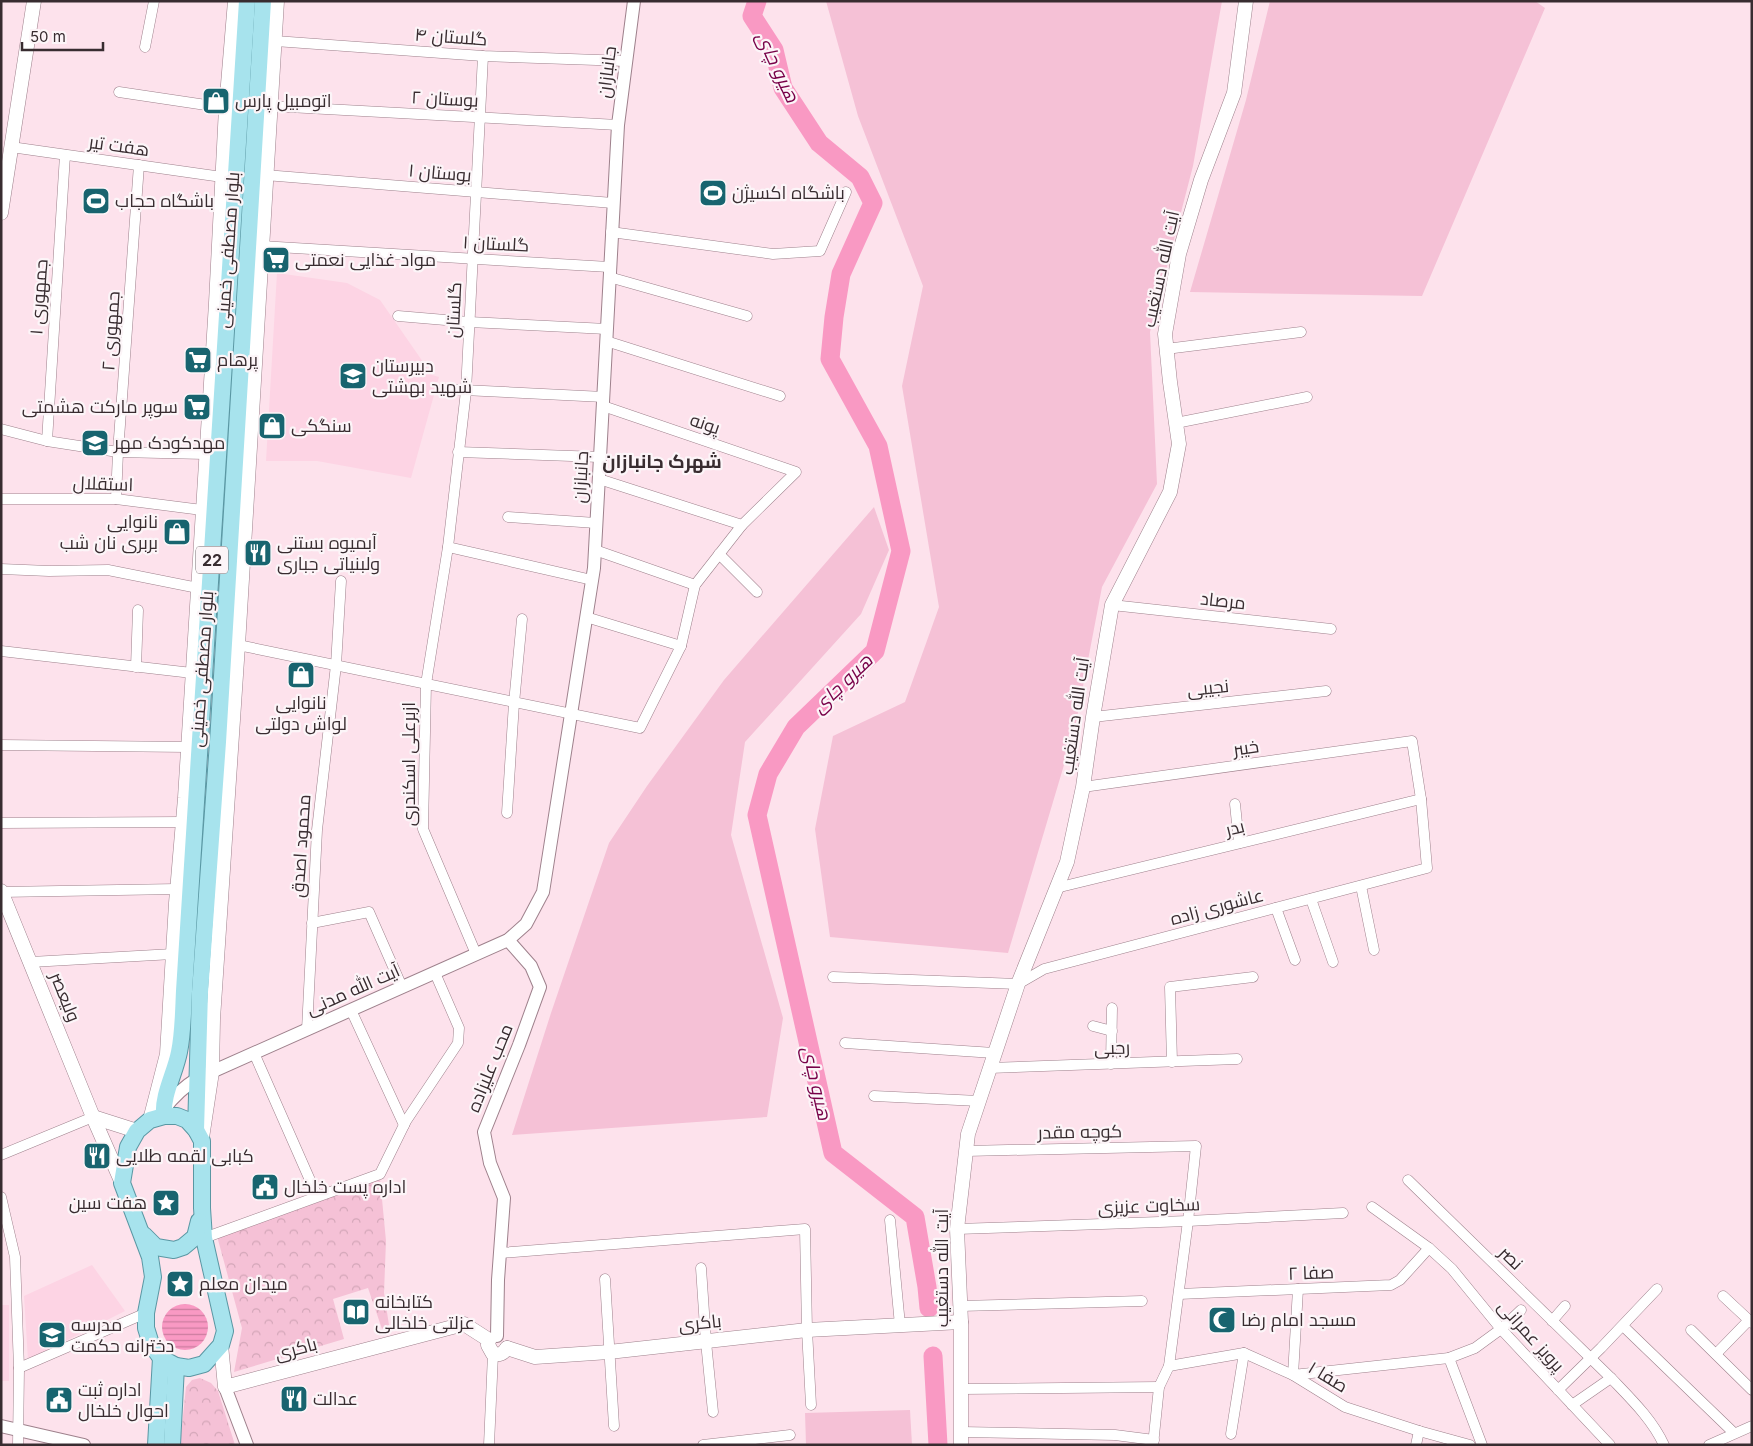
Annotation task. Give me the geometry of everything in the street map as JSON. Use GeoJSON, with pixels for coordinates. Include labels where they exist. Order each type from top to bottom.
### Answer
{"type":"FeatureCollection","features":[{"type":"Feature","properties":{"kind":"main road"},"geometry":{"type":"LineString","coordinates":[[1,213],[4,168],[11,147],[34,1]]}},
{"type":"Feature","properties":{"kind":"main road"},"geometry":{"type":"LineString","coordinates":[[222,303],[222,176],[235,1]]}},
{"type":"Feature","properties":{"kind":"main road","name":"بلوار مصطفی خمینی"},"geometry":{"type":"LineString","coordinates":[[159,1115],[179,1051],[184,991],[216,394],[247,1]]}},
{"type":"Feature","properties":{"kind":"main road","name":"بلوار مصطفی خمینی"},"geometry":{"type":"LineString","coordinates":[[199,1135],[205,1075],[200,992],[218,742],[263,1]]}},
{"type":"Feature","properties":{"kind":"main road"},"geometry":{"type":"LineString","coordinates":[[205,1075],[213,1019],[277,1]]}},
{"type":"Feature","properties":{"kind":"main road","name":"آیت الله دستغیب"},"geometry":{"type":"LineString","coordinates":[[961,1439],[960,1306],[957,1229],[968,1134],[1018,984],[1067,862],[1083,787],[1092,717],[1112,606],[1170,492],[1179,444],[1165,334],[1179,254],[1201,180],[1234,93],[1246,1]]}},
{"type":"Feature","properties":{"kind":"main road"},"geometry":{"type":"LineString","coordinates":[[159,1115],[166,1054],[183,822],[205,454],[216,394]]}},
{"type":"Feature","properties":{"kind":"main road","name":"ولیعصر"},"geometry":{"type":"LineString","coordinates":[[1,891],[93,1117],[122,1183]]}},
{"type":"Feature","properties":{"kind":"main road"},"geometry":{"type":"LineString","coordinates":[[159,1115],[177,1116],[187,1120],[199,1135],[204,1238],[225,1332],[221,1344],[204,1364],[189,1368],[176,1366],[161,1358],[151,1344],[146,1328],[146,1312],[153,1277],[150,1257],[122,1183],[128,1147],[137,1131],[159,1115]]}},
{"type":"Feature","properties":{"kind":"main road"},"geometry":{"type":"LineString","coordinates":[[93,1117],[137,1131]]}},
{"type":"Feature","properties":{"kind":"main road"},"geometry":{"type":"LineString","coordinates":[[142,1233],[156,1248],[174,1250],[183,1247],[195,1237],[202,1208]]}},
{"type":"Feature","properties":{"kind":"main road","name":"باکری"},"geometry":{"type":"LineString","coordinates":[[507,1348],[534,1357],[609,1352],[807,1330],[960,1322]]}},
{"type":"Feature","properties":{"kind":"main road","name":"باکری"},"geometry":{"type":"LineString","coordinates":[[225,1387],[464,1324],[493,1338]]}},
{"type":"Feature","properties":{"kind":"main road"},"geometry":{"type":"LineString","coordinates":[[493,1338],[504,1339],[507,1348],[499,1355],[493,1354],[488,1345],[493,1338]]}},
{"type":"Feature","properties":{"kind":"main road"},"geometry":{"type":"LineString","coordinates":[[221,1344],[225,1387]]}},
{"type":"Feature","properties":{"kind":"main road"},"geometry":{"type":"LineString","coordinates":[[156,1445],[161,1358]]}},
{"type":"Feature","properties":{"kind":"main road"},"geometry":{"type":"LineString","coordinates":[[172,1445],[176,1366]]}},
{"type":"Feature","properties":{"kind":"street"},"geometry":{"type":"LineString","coordinates":[[145,47],[154,1]]}},
{"type":"Feature","properties":{"kind":"street","name":"جانبازان"},"geometry":{"type":"LineString","coordinates":[[508,940],[526,924],[543,892],[592,580],[618,125],[634,1]]}},
{"type":"Feature","properties":{"kind":"street","name":"گلستان ۴"},"geometry":{"type":"LineString","coordinates":[[274,42],[483,56],[626,61]]}},
{"type":"Feature","properties":{"kind":"street","name":"گلستان"},"geometry":{"type":"LineString","coordinates":[[426,684],[448,547],[466,391],[483,56]]}},
{"type":"Feature","properties":{"kind":"street"},"geometry":{"type":"LineString","coordinates":[[119,92],[226,108]]}},
{"type":"Feature","properties":{"kind":"street","name":"بوستان ۲"},"geometry":{"type":"LineString","coordinates":[[270,106],[618,125]]}},
{"type":"Feature","properties":{"kind":"street","name":"هفت تیر"},"geometry":{"type":"LineString","coordinates":[[11,147],[222,176]]}},
{"type":"Feature","properties":{"kind":"street","name":"جمهوری ۱"},"geometry":{"type":"LineString","coordinates":[[46,441],[65,154]]}},
{"type":"Feature","properties":{"kind":"street","name":"جمهوری ۲"},"geometry":{"type":"LineString","coordinates":[[116,499],[139,165]]}},
{"type":"Feature","properties":{"kind":"street","name":"بوستان ۱"},"geometry":{"type":"LineString","coordinates":[[265,175],[613,203]]}},
{"type":"Feature","properties":{"kind":"street"},"geometry":{"type":"LineString","coordinates":[[611,232],[773,254],[820,252],[846,192]]}},
{"type":"Feature","properties":{"kind":"street","name":"گلستان ۱"},"geometry":{"type":"LineString","coordinates":[[261,246],[472,259],[609,272],[747,316]]}},
{"type":"Feature","properties":{"kind":"street"},"geometry":{"type":"LineString","coordinates":[[398,316],[607,335],[780,396]]}},
{"type":"Feature","properties":{"kind":"street"},"geometry":{"type":"LineString","coordinates":[[1166,349],[1301,332]]}},
{"type":"Feature","properties":{"kind":"street","name":"پونه"},"geometry":{"type":"LineString","coordinates":[[443,389],[603,401],[796,472],[742,525]]}},
{"type":"Feature","properties":{"kind":"street"},"geometry":{"type":"LineString","coordinates":[[1176,423],[1307,397]]}},
{"type":"Feature","properties":{"kind":"street"},"geometry":{"type":"LineString","coordinates":[[1,429],[46,441],[118,452],[205,454]]}},
{"type":"Feature","properties":{"kind":"street"},"geometry":{"type":"LineString","coordinates":[[458,452],[600,458]]}},
{"type":"Feature","properties":{"kind":"street"},"geometry":{"type":"LineString","coordinates":[[238,645],[640,728],[681,646],[695,585],[742,525],[599,479]]}},
{"type":"Feature","properties":{"kind":"street","name":"استقلال"},"geometry":{"type":"LineString","coordinates":[[1,499],[116,499],[202,510]]}},
{"type":"Feature","properties":{"kind":"street"},"geometry":{"type":"LineString","coordinates":[[508,517],[596,524]]}},
{"type":"Feature","properties":{"kind":"street"},"geometry":{"type":"LineString","coordinates":[[448,547],[592,580]]}},
{"type":"Feature","properties":{"kind":"street"},"geometry":{"type":"LineString","coordinates":[[595,550],[695,585]]}},
{"type":"Feature","properties":{"kind":"street"},"geometry":{"type":"LineString","coordinates":[[720,554],[757,592]]}},
{"type":"Feature","properties":{"kind":"street"},"geometry":{"type":"LineString","coordinates":[[1,569],[49,571],[108,570],[198,588]]}},
{"type":"Feature","properties":{"kind":"street","name":"محمود اصدق"},"geometry":{"type":"LineString","coordinates":[[306,1030],[317,830],[336,665],[341,581]]}},
{"type":"Feature","properties":{"kind":"street","name":"مرصاد"},"geometry":{"type":"LineString","coordinates":[[1112,606],[1330,629]]}},
{"type":"Feature","properties":{"kind":"street"},"geometry":{"type":"LineString","coordinates":[[136,666],[138,610]]}},
{"type":"Feature","properties":{"kind":"street"},"geometry":{"type":"LineString","coordinates":[[586,617],[681,646]]}},
{"type":"Feature","properties":{"kind":"street"},"geometry":{"type":"LineString","coordinates":[[507,813],[514,703],[522,619]]}},
{"type":"Feature","properties":{"kind":"street"},"geometry":{"type":"LineString","coordinates":[[1,651],[192,673]]}},
{"type":"Feature","properties":{"kind":"street","name":"ازبرعلی اسکندری"},"geometry":{"type":"LineString","coordinates":[[426,684],[423,829],[476,954]]}},
{"type":"Feature","properties":{"kind":"street","name":"نجیبی"},"geometry":{"type":"LineString","coordinates":[[1092,717],[1326,691]]}},
{"type":"Feature","properties":{"kind":"street","name":"خیبر"},"geometry":{"type":"LineString","coordinates":[[1083,787],[1412,741],[1421,799]]}},
{"type":"Feature","properties":{"kind":"street"},"geometry":{"type":"LineString","coordinates":[[1,745],[188,747]]}},
{"type":"Feature","properties":{"kind":"street","name":"بدر"},"geometry":{"type":"LineString","coordinates":[[1056,888],[1421,799]]}},
{"type":"Feature","properties":{"kind":"street","name":"عاشوری زاده"},"geometry":{"type":"LineString","coordinates":[[1018,984],[1044,969],[1427,868],[1421,799]]}},
{"type":"Feature","properties":{"kind":"street"},"geometry":{"type":"LineString","coordinates":[[1235,804],[1239,843]]}},
{"type":"Feature","properties":{"kind":"street"},"geometry":{"type":"LineString","coordinates":[[1,823],[183,822]]}},
{"type":"Feature","properties":{"kind":"street"},"geometry":{"type":"LineString","coordinates":[[1361,886],[1374,950]]}},
{"type":"Feature","properties":{"kind":"street"},"geometry":{"type":"LineString","coordinates":[[1,891],[177,889]]}},
{"type":"Feature","properties":{"kind":"street"},"geometry":{"type":"LineString","coordinates":[[1311,899],[1332,962]]}},
{"type":"Feature","properties":{"kind":"street"},"geometry":{"type":"LineString","coordinates":[[1276,908],[1295,960]]}},
{"type":"Feature","properties":{"kind":"street"},"geometry":{"type":"LineString","coordinates":[[312,923],[369,912],[402,988]]}},
{"type":"Feature","properties":{"kind":"street","name":"آیت‌ الله مدنی"},"geometry":{"type":"LineString","coordinates":[[159,1115],[182,1089],[205,1075],[508,940]]}},
{"type":"Feature","properties":{"kind":"street","name":"محب علیزاده"},"geometry":{"type":"LineString","coordinates":[[493,1338],[504,1198],[490,1163],[484,1132],[540,987],[532,966],[508,940]]}},
{"type":"Feature","properties":{"kind":"street"},"geometry":{"type":"LineString","coordinates":[[31,962],[173,954]]}},
{"type":"Feature","properties":{"kind":"street"},"geometry":{"type":"LineString","coordinates":[[204,1238],[380,1174],[404,1125],[458,1043],[459,1028],[435,972]]}},
{"type":"Feature","properties":{"kind":"street"},"geometry":{"type":"LineString","coordinates":[[833,977],[1018,984]]}},
{"type":"Feature","properties":{"kind":"street"},"geometry":{"type":"LineString","coordinates":[[1172,1062],[1170,987],[1253,977]]}},
{"type":"Feature","properties":{"kind":"street"},"geometry":{"type":"LineString","coordinates":[[1111,1064],[1112,1008]]}},
{"type":"Feature","properties":{"kind":"street"},"geometry":{"type":"LineString","coordinates":[[351,1010],[404,1125]]}},
{"type":"Feature","properties":{"kind":"street"},"geometry":{"type":"LineString","coordinates":[[1094,1026],[1112,1031]]}},
{"type":"Feature","properties":{"kind":"street"},"geometry":{"type":"LineString","coordinates":[[845,1043],[994,1053]]}},
{"type":"Feature","properties":{"kind":"street"},"geometry":{"type":"LineString","coordinates":[[254,1053],[316,1196]]}},
{"type":"Feature","properties":{"kind":"street","name":"رجبی"},"geometry":{"type":"LineString","coordinates":[[989,1068],[1237,1059]]}},
{"type":"Feature","properties":{"kind":"street"},"geometry":{"type":"LineString","coordinates":[[874,1096],[979,1101]]}},
{"type":"Feature","properties":{"kind":"street"},"geometry":{"type":"LineString","coordinates":[[1,1156],[93,1117]]}},
{"type":"Feature","properties":{"kind":"street","name":"کوچه مقدر"},"geometry":{"type":"LineString","coordinates":[[966,1151],[1196,1146],[1188,1221]]}},
{"type":"Feature","properties":{"kind":"street","name":"نصر"},"geometry":{"type":"LineString","coordinates":[[1408,1180],[1612,1378],[1639,1407],[1658,1432],[1664,1445]]}},
{"type":"Feature","properties":{"kind":"street"},"geometry":{"type":"LineString","coordinates":[[1,1197],[15,1257],[19,1368],[18,1445]]}},
{"type":"Feature","properties":{"kind":"street","name":"پرویز عمرانی"},"geometry":{"type":"LineString","coordinates":[[1372,1208],[1429,1248],[1452,1269],[1501,1329],[1610,1445]]}},
{"type":"Feature","properties":{"kind":"street","name":"سخاوت عزیزی"},"geometry":{"type":"LineString","coordinates":[[957,1229],[1188,1221],[1343,1212]]}},
{"type":"Feature","properties":{"kind":"street"},"geometry":{"type":"LineString","coordinates":[[890,1220],[900,1325]]}},
{"type":"Feature","properties":{"kind":"street"},"geometry":{"type":"LineString","coordinates":[[961,1439],[1115,1435],[1153,1442],[1159,1387],[1169,1366],[1188,1221]]}},
{"type":"Feature","properties":{"kind":"street"},"geometry":{"type":"LineString","coordinates":[[500,1253],[805,1229],[811,1404]]}},
{"type":"Feature","properties":{"kind":"street","name":"صفا ۲"},"geometry":{"type":"LineString","coordinates":[[1179,1294],[1338,1289],[1396,1284],[1429,1248]]}},
{"type":"Feature","properties":{"kind":"street"},"geometry":{"type":"LineString","coordinates":[[701,1268],[713,1412]]}},
{"type":"Feature","properties":{"kind":"street"},"geometry":{"type":"LineString","coordinates":[[605,1278],[614,1426]]}},
{"type":"Feature","properties":{"kind":"street"},"geometry":{"type":"LineString","coordinates":[[1298,1289],[1293,1374],[1450,1358],[1475,1348],[1501,1329],[1521,1310]]}},
{"type":"Feature","properties":{"kind":"street"},"geometry":{"type":"LineString","coordinates":[[1558,1390],[1623,1326],[1657,1289]]}},
{"type":"Feature","properties":{"kind":"street"},"geometry":{"type":"LineString","coordinates":[[1716,1354],[1750,1322],[1723,1296]]}},
{"type":"Feature","properties":{"kind":"street"},"geometry":{"type":"LineString","coordinates":[[960,1306],[1142,1301]]}},
{"type":"Feature","properties":{"kind":"street"},"geometry":{"type":"LineString","coordinates":[[1552,1321],[1565,1306]]}},
{"type":"Feature","properties":{"kind":"street"},"geometry":{"type":"LineString","coordinates":[[19,1368],[146,1312]]}},
{"type":"Feature","properties":{"kind":"street"},"geometry":{"type":"LineString","coordinates":[[1623,1326],[1734,1433]]}},
{"type":"Feature","properties":{"kind":"street"},"geometry":{"type":"LineString","coordinates":[[1691,1330],[1752,1390]]}},
{"type":"Feature","properties":{"kind":"street"},"geometry":{"type":"LineString","coordinates":[[1169,1366],[1244,1353],[1231,1434]]}},
{"type":"Feature","properties":{"kind":"street","name":"صفا ۱"},"geometry":{"type":"LineString","coordinates":[[1244,1353],[1293,1374],[1345,1407],[1466,1444]]}},
{"type":"Feature","properties":{"kind":"street"},"geometry":{"type":"LineString","coordinates":[[489,1445],[493,1354]]}},
{"type":"Feature","properties":{"kind":"street"},"geometry":{"type":"LineString","coordinates":[[1450,1358],[1482,1445]]}},
{"type":"Feature","properties":{"kind":"street"},"geometry":{"type":"LineString","coordinates":[[1572,1405],[1612,1378]]}},
{"type":"Feature","properties":{"kind":"street"},"geometry":{"type":"LineString","coordinates":[[225,1387],[247,1445]]}},
{"type":"Feature","properties":{"kind":"street"},"geometry":{"type":"LineString","coordinates":[[961,1389],[1159,1387]]}},
{"type":"Feature","properties":{"kind":"street"},"geometry":{"type":"LineString","coordinates":[[1,1426],[17,1428],[84,1445]]}},
{"type":"Feature","properties":{"kind":"street"},"geometry":{"type":"LineString","coordinates":[[1709,1445],[1752,1426]]}},
{"type":"Feature","properties":{"kind":"street"},"geometry":{"type":"LineString","coordinates":[[1416,1445],[1419,1431]]}},
{"type":"Feature","properties":{"kind":"street"},"geometry":{"type":"LineString","coordinates":[[704,1445],[790,1436]]}},
{"type":"Feature","properties":{"kind":"shaded area","name":"دبیرستان شهید بهشتی"},"geometry":{"type":"Polygon","coordinates":[[[277,273],[347,283],[380,300],[432,375],[439,377],[411,478],[317,461],[266,461],[277,273]]]}},
{"type":"Feature","properties":{"kind":"shaded area","name":"مدرسه دخترانه حکمت"},"geometry":{"type":"Polygon","coordinates":[[[92,1265],[125,1311],[28,1360],[24,1296],[92,1265]]]}},
{"type":"Feature","properties":{"kind":"shaded area"},"geometry":{"type":"Polygon","coordinates":[[[181,1304],[189,1304],[198,1308],[204,1314],[208,1327],[204,1340],[198,1346],[189,1350],[181,1350],[172,1346],[166,1340],[162,1331],[162,1323],[166,1314],[172,1308],[181,1304]]]}},
{"type":"Feature","properties":{"kind":"shaded area"},"geometry":{"type":"Polygon","coordinates":[[[1,1305],[9,1305],[9,1381],[1,1381],[1,1305]]]}},
{"type":"Feature","properties":{"kind":"green space"},"geometry":{"type":"Polygon","coordinates":[[[826,1],[1222,1],[1193,166],[1150,332],[1157,484],[1102,587],[1075,728],[1008,953],[830,937],[815,829],[833,736],[905,702],[939,607],[902,386],[923,286],[858,116],[826,1]]]}},
{"type":"Feature","properties":{"kind":"green space"},"geometry":{"type":"Polygon","coordinates":[[[1270,1],[1535,1],[1545,8],[1422,296],[1190,292],[1246,100],[1270,1]]]}},
{"type":"Feature","properties":{"kind":"green space"},"geometry":{"type":"Polygon","coordinates":[[[874,507],[889,550],[861,614],[745,742],[731,835],[783,1018],[767,1117],[512,1135],[609,843],[647,786],[724,680],[874,507]]]}},
{"type":"Feature","properties":{"kind":"green space"},"geometry":{"type":"Polygon","coordinates":[[[380,1178],[386,1241],[384,1293],[389,1325],[382,1329],[368,1288],[333,1299],[344,1339],[234,1372],[242,1328],[217,1236],[380,1178]]]}},
{"type":"Feature","properties":{"kind":"green space"},"geometry":{"type":"Polygon","coordinates":[[[200,1378],[211,1383],[218,1391],[235,1445],[180,1445],[186,1387],[192,1380],[200,1378]]]}},
{"type":"Feature","properties":{"kind":"green space"},"geometry":{"type":"Polygon","coordinates":[[[910,1410],[912,1445],[806,1445],[805,1413],[910,1410]]]}},
{"type":"Feature","properties":{"kind":"waterway","name":"هیرو چای"},"geometry":{"type":"LineString","coordinates":[[757,1],[752,16],[774,50],[783,88],[819,143],[860,177],[873,203],[841,274],[830,359],[878,446],[901,551],[875,651],[796,727],[768,774],[757,815],[833,1153],[915,1217],[929,1308]]}},
{"type":"Feature","properties":{"kind":"waterway","name":"هیرو چای"},"geometry":{"type":"LineString","coordinates":[[933,1356],[938,1445]]}},
{"type":"Feature","properties":{"kind":"place","name":"اتومبیل پارس"},"geometry":{"type":"Point","coordinates":[216,101]}},
{"type":"Feature","properties":{"kind":"place","name":"باشگاه اکسیژن"},"geometry":{"type":"Point","coordinates":[713,193]}},
{"type":"Feature","properties":{"kind":"place","name":"باشگاه حجاب"},"geometry":{"type":"Point","coordinates":[96,201]}},
{"type":"Feature","properties":{"kind":"place","name":"مواد غذایی نعمتی"},"geometry":{"type":"Point","coordinates":[276,260]}},
{"type":"Feature","properties":{"kind":"place","name":"پرهام"},"geometry":{"type":"Point","coordinates":[198,360]}},
{"type":"Feature","properties":{"kind":"place","name":"دبیرستان شهید بهشتی"},"geometry":{"type":"Point","coordinates":[353,376]}},
{"type":"Feature","properties":{"kind":"place","name":"سوپر مارکت هشمتی"},"geometry":{"type":"Point","coordinates":[197,407]}},
{"type":"Feature","properties":{"kind":"place","name":"سنگکی"},"geometry":{"type":"Point","coordinates":[272,426]}},
{"type":"Feature","properties":{"kind":"place","name":"مهدکودک مهر"},"geometry":{"type":"Point","coordinates":[95,443]}},
{"type":"Feature","properties":{"kind":"place","name":"نانوایی بربری نان شب"},"geometry":{"type":"Point","coordinates":[177,532]}},
{"type":"Feature","properties":{"kind":"place","name":"آبمیوه بستنی ولبنیاتی جباری"},"geometry":{"type":"Point","coordinates":[258,553]}},
{"type":"Feature","properties":{"kind":"place","name":"نانوایی لواش دولتی"},"geometry":{"type":"Point","coordinates":[301,675]}},
{"type":"Feature","properties":{"kind":"place","name":"کبابی لقمه طلایی"},"geometry":{"type":"Point","coordinates":[97,1156]}},
{"type":"Feature","properties":{"kind":"place","name":"اداره پست خلخال"},"geometry":{"type":"Point","coordinates":[265,1187]}},
{"type":"Feature","properties":{"kind":"place","name":"هفت سین"},"geometry":{"type":"Point","coordinates":[166,1203]}},
{"type":"Feature","properties":{"kind":"place","name":"میدان معلم"},"geometry":{"type":"Point","coordinates":[180,1284]}},
{"type":"Feature","properties":{"kind":"place","name":"کتابخانه عزلتی خلخالی"},"geometry":{"type":"Point","coordinates":[356,1312]}},
{"type":"Feature","properties":{"kind":"place","name":"مسجد امام رضا"},"geometry":{"type":"Point","coordinates":[1222,1320]}},
{"type":"Feature","properties":{"kind":"place","name":"مدرسه دخترانه حکمت"},"geometry":{"type":"Point","coordinates":[52,1335]}},
{"type":"Feature","properties":{"kind":"place","name":"عدالت"},"geometry":{"type":"Point","coordinates":[294,1399]}},
{"type":"Feature","properties":{"kind":"place","name":"اداره ثبت احوال خلخال"},"geometry":{"type":"Point","coordinates":[59,1400]}},
{"type":"Feature","properties":{"kind":"district","name":"شهرک جانبازان"},"geometry":{"type":"Point","coordinates":[662,461]}}]}
